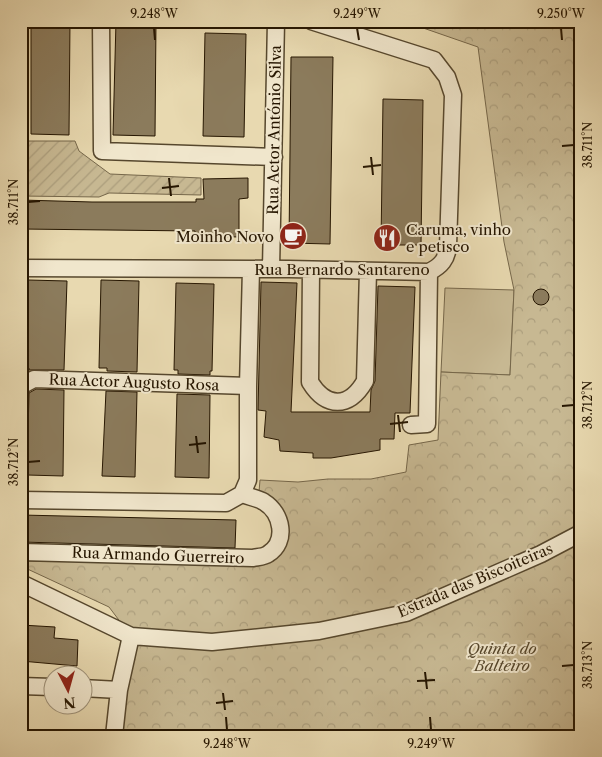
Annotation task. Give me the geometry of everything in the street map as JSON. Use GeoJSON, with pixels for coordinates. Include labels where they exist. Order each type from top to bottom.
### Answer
{"type":"FeatureCollection","features":[{"type":"Feature","properties":{"kind":"street"},"geometry":{"type":"LineString","coordinates":[[101,21],[102,151],[274,157]]}},
{"type":"Feature","properties":{"kind":"street","name":"Rua Actor António Silva"},"geometry":{"type":"LineString","coordinates":[[271,269],[276,21]]}},
{"type":"Feature","properties":{"kind":"street","name":"Rua Bernardo Santareno"},"geometry":{"type":"LineString","coordinates":[[21,268],[429,272],[439,267],[447,255],[453,94],[448,77],[434,60],[312,21]]}},
{"type":"Feature","properties":{"kind":"street"},"geometry":{"type":"LineString","coordinates":[[21,500],[226,503],[242,494],[248,480],[248,386],[252,269]]}},
{"type":"Feature","properties":{"kind":"street"},"geometry":{"type":"LineString","coordinates":[[311,270],[310,382],[317,394],[328,401],[338,402],[351,399],[358,393],[365,381],[368,271]]}},
{"type":"Feature","properties":{"kind":"street"},"geometry":{"type":"LineString","coordinates":[[411,425],[426,424],[429,272]]}},
{"type":"Feature","properties":{"kind":"street","name":"Rua Actor Augusto Rosa"},"geometry":{"type":"LineString","coordinates":[[21,386],[34,379],[248,386]]}},
{"type":"Feature","properties":{"kind":"street","name":"Rua Armando Guerreiro"},"geometry":{"type":"LineString","coordinates":[[21,552],[253,558],[268,554],[278,544],[282,527],[275,512],[264,502],[242,494]]}},
{"type":"Feature","properties":{"kind":"street","name":"Estrada das Biscoiteiras"},"geometry":{"type":"LineString","coordinates":[[21,583],[131,636],[212,642],[319,631],[406,613],[542,554],[581,533]]}},
{"type":"Feature","properties":{"kind":"street"},"geometry":{"type":"LineString","coordinates":[[114,736],[119,690],[131,636]]}},
{"type":"Feature","properties":{"kind":"street"},"geometry":{"type":"LineString","coordinates":[[21,686],[42,687]]}},
{"type":"Feature","properties":{"kind":"street"},"geometry":{"type":"LineString","coordinates":[[92,689],[119,690]]}},
{"type":"Feature","properties":{"kind":"green space"},"geometry":{"type":"Polygon","coordinates":[[[21,21],[25,21],[23,133],[21,134],[21,21]]]}},
{"type":"Feature","properties":{"kind":"green space","name":"Quinta do Balteiro"},"geometry":{"type":"Polygon","coordinates":[[[403,21],[581,21],[581,736],[114,736],[131,636],[109,607],[21,566],[21,561],[249,563],[287,524],[281,507],[275,500],[259,492],[260,480],[298,482],[328,479],[371,479],[406,472],[409,445],[438,440],[441,372],[510,375],[514,290],[504,242],[478,47],[403,21]]]}},
{"type":"Feature","properties":{"kind":"green space"},"geometry":{"type":"Polygon","coordinates":[[[21,141],[75,141],[79,151],[110,174],[201,178],[201,195],[109,193],[99,197],[21,196],[21,141]]]}},
{"type":"Feature","properties":{"kind":"green space"},"geometry":{"type":"Polygon","coordinates":[[[445,288],[514,290],[510,375],[441,372],[445,288]]]}},
{"type":"Feature","properties":{"kind":"green space"},"geometry":{"type":"Polygon","coordinates":[[[24,400],[21,466],[21,402],[24,400]]]}},
{"type":"Feature","properties":{"kind":"building"},"geometry":{"type":"Polygon","coordinates":[[[31,21],[70,21],[69,135],[31,134],[31,21]]]}},
{"type":"Feature","properties":{"kind":"building"},"geometry":{"type":"Polygon","coordinates":[[[116,21],[156,21],[155,136],[113,135],[116,21]]]}},
{"type":"Feature","properties":{"kind":"building"},"geometry":{"type":"Polygon","coordinates":[[[205,33],[246,34],[244,137],[203,136],[205,33]]]}},
{"type":"Feature","properties":{"kind":"building"},"geometry":{"type":"Polygon","coordinates":[[[291,57],[333,57],[330,244],[289,243],[291,57]]]}},
{"type":"Feature","properties":{"kind":"building"},"geometry":{"type":"Polygon","coordinates":[[[383,99],[423,100],[421,245],[381,245],[383,99]]]}},
{"type":"Feature","properties":{"kind":"building"},"geometry":{"type":"Polygon","coordinates":[[[248,178],[248,198],[239,199],[239,237],[195,236],[195,231],[21,229],[21,200],[196,202],[196,199],[204,199],[203,179],[248,178]]]}},
{"type":"Feature","properties":{"kind":"building"},"geometry":{"type":"Polygon","coordinates":[[[28,280],[67,281],[64,370],[29,370],[29,368],[26,368],[28,280]]]}},
{"type":"Feature","properties":{"kind":"building"},"geometry":{"type":"Polygon","coordinates":[[[101,280],[139,281],[137,372],[107,371],[107,368],[99,368],[101,280]]]}},
{"type":"Feature","properties":{"kind":"building"},"geometry":{"type":"Polygon","coordinates":[[[261,282],[297,283],[291,412],[370,412],[371,390],[375,381],[378,286],[415,287],[410,413],[395,413],[394,439],[380,439],[380,450],[331,458],[313,458],[313,453],[280,451],[279,440],[264,437],[266,411],[258,410],[261,282]]]}},
{"type":"Feature","properties":{"kind":"building"},"geometry":{"type":"Polygon","coordinates":[[[176,283],[214,284],[212,371],[210,371],[210,375],[178,374],[178,370],[174,370],[176,283]]]}},
{"type":"Feature","properties":{"kind":"building"},"geometry":{"type":"Polygon","coordinates":[[[538,289],[544,289],[549,294],[547,303],[538,305],[533,300],[533,294],[538,289]]]}},
{"type":"Feature","properties":{"kind":"building"},"geometry":{"type":"Polygon","coordinates":[[[36,389],[64,390],[63,476],[27,475],[29,393],[36,389]]]}},
{"type":"Feature","properties":{"kind":"building"},"geometry":{"type":"Polygon","coordinates":[[[106,391],[137,392],[135,477],[102,476],[106,391]]]}},
{"type":"Feature","properties":{"kind":"building"},"geometry":{"type":"Polygon","coordinates":[[[177,394],[210,395],[209,478],[175,477],[177,394]]]}},
{"type":"Feature","properties":{"kind":"building"},"geometry":{"type":"Polygon","coordinates":[[[21,515],[236,520],[235,548],[21,542],[21,515]]]}},
{"type":"Feature","properties":{"kind":"building"},"geometry":{"type":"Polygon","coordinates":[[[21,625],[55,627],[54,638],[78,640],[77,664],[21,661],[21,625]]]}},
{"type":"Feature","properties":{"kind":"place","name":"Moinho Novo"},"geometry":{"type":"Point","coordinates":[293,236]}},
{"type":"Feature","properties":{"kind":"place","name":"Caruma, vinho e petisco"},"geometry":{"type":"Point","coordinates":[387,238]}}]}
